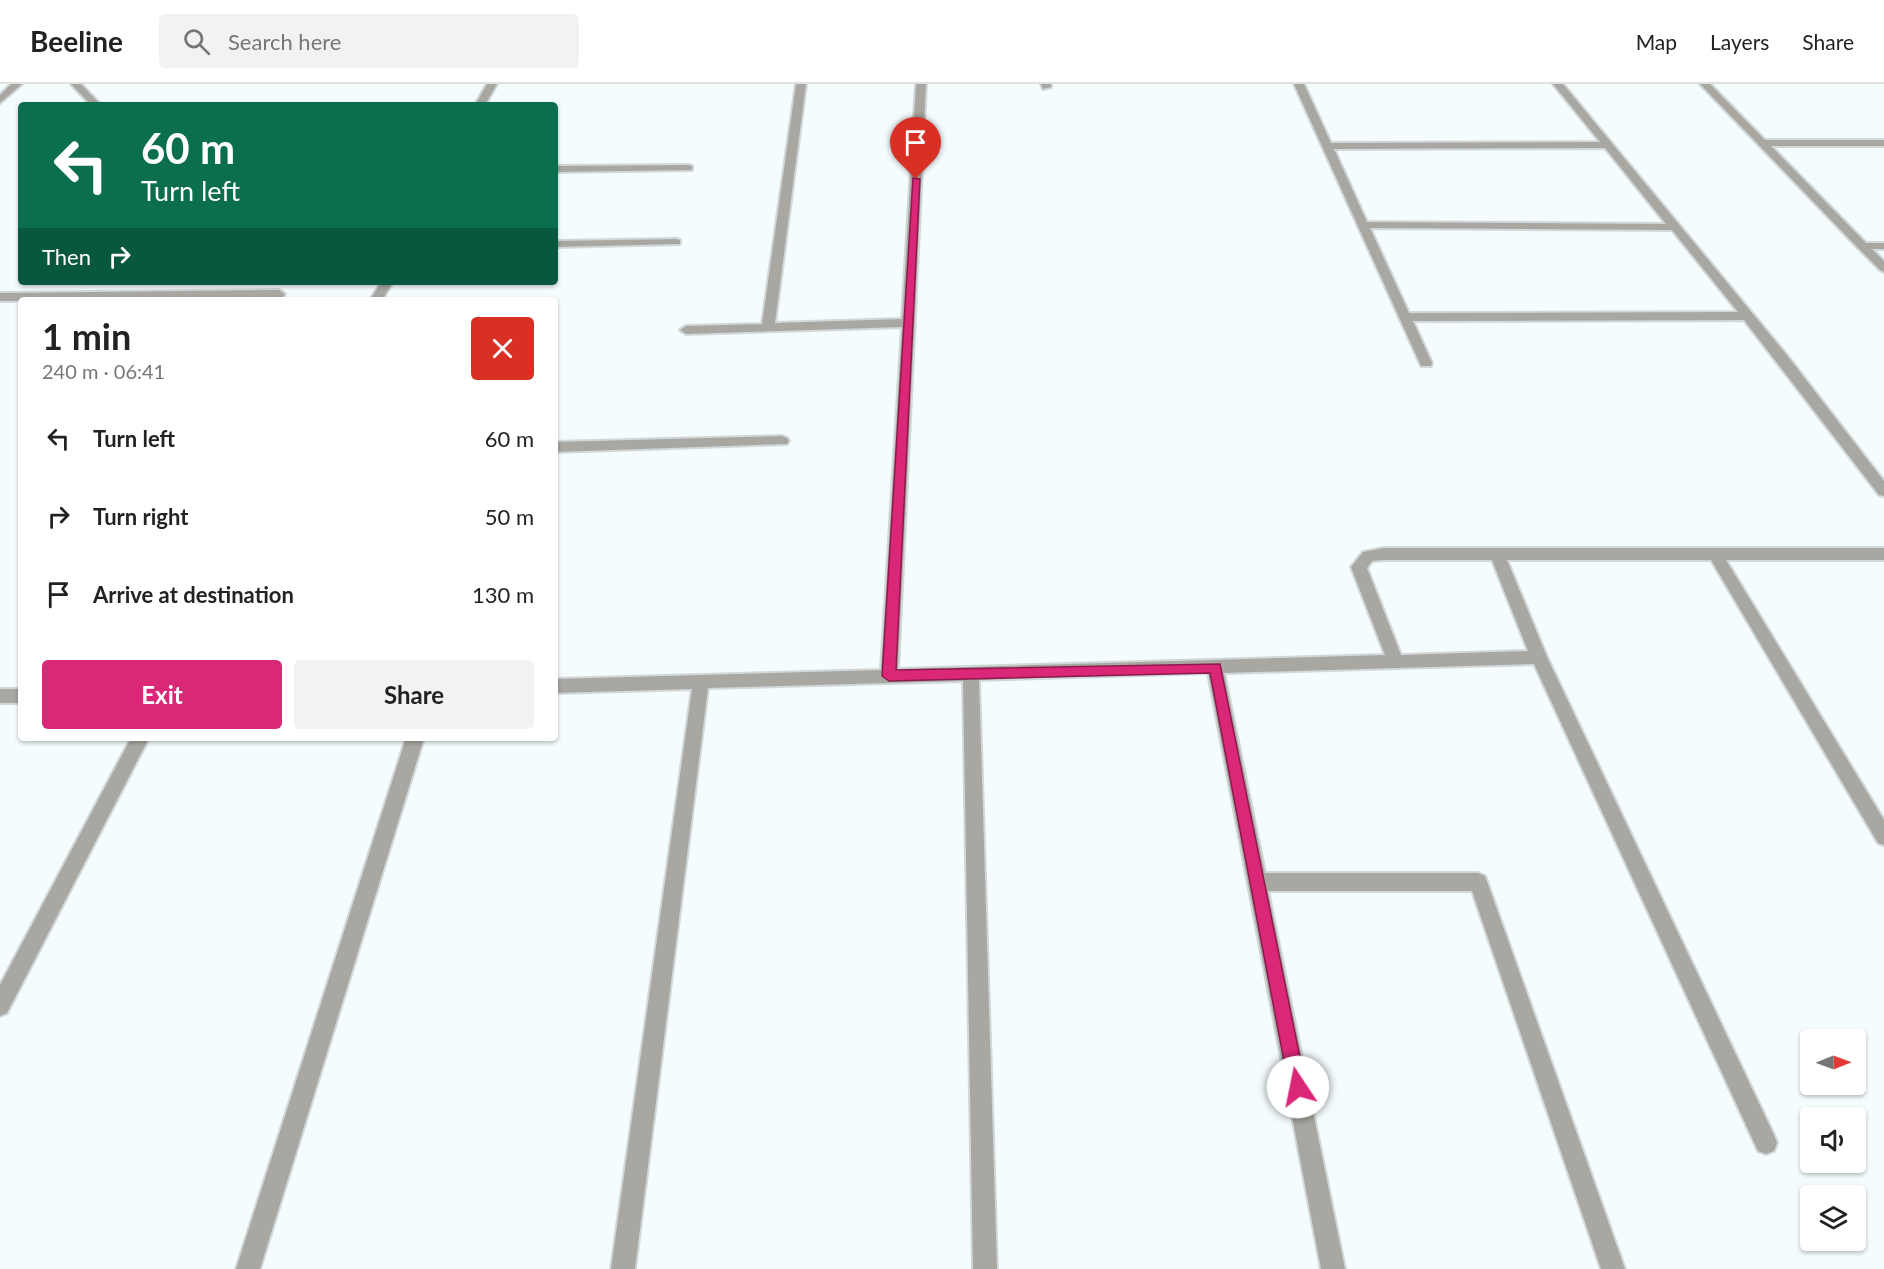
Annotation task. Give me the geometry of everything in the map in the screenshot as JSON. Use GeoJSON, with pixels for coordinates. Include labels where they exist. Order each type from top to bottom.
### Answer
{"type":"FeatureCollection","features":[{"type":"Feature","properties":{"kind":"street"},"geometry":{"type":"LineString","coordinates":[[0,100],[17,84]]}},
{"type":"Feature","properties":{"kind":"street"},"geometry":{"type":"LineString","coordinates":[[75,84],[93,102]]}},
{"type":"Feature","properties":{"kind":"street"},"geometry":{"type":"LineString","coordinates":[[482,102],[492,84]]}},
{"type":"Feature","properties":{"kind":"street"},"geometry":{"type":"LineString","coordinates":[[768,326],[801,84]]}},
{"type":"Feature","properties":{"kind":"street"},"geometry":{"type":"LineString","coordinates":[[889,676],[921,84]]}},
{"type":"Feature","properties":{"kind":"street"},"geometry":{"type":"LineString","coordinates":[[1299,84],[1426,363]]}},
{"type":"Feature","properties":{"kind":"street"},"geometry":{"type":"LineString","coordinates":[[1558,84],[1748,316],[1884,490]]}},
{"type":"Feature","properties":{"kind":"street"},"geometry":{"type":"LineString","coordinates":[[1705,84],[1884,268]]}},
{"type":"Feature","properties":{"kind":"street"},"geometry":{"type":"LineString","coordinates":[[1762,143],[1884,142]]}},
{"type":"Feature","properties":{"kind":"street"},"geometry":{"type":"LineString","coordinates":[[1327,146],[1607,145]]}},
{"type":"Feature","properties":{"kind":"street"},"geometry":{"type":"LineString","coordinates":[[558,169],[688,168]]}},
{"type":"Feature","properties":{"kind":"street"},"geometry":{"type":"LineString","coordinates":[[1363,225],[1674,227]]}},
{"type":"Feature","properties":{"kind":"street"},"geometry":{"type":"LineString","coordinates":[[558,244],[676,242]]}},
{"type":"Feature","properties":{"kind":"street"},"geometry":{"type":"LineString","coordinates":[[1862,246],[1884,246]]}},
{"type":"Feature","properties":{"kind":"street"},"geometry":{"type":"LineString","coordinates":[[270,285],[282,297]]}},
{"type":"Feature","properties":{"kind":"street"},"geometry":{"type":"LineString","coordinates":[[0,297],[282,297]]}},
{"type":"Feature","properties":{"kind":"street"},"geometry":{"type":"LineString","coordinates":[[1405,317],[1748,316]]}},
{"type":"Feature","properties":{"kind":"street"},"geometry":{"type":"LineString","coordinates":[[686,330],[908,323]]}},
{"type":"Feature","properties":{"kind":"street"},"geometry":{"type":"LineString","coordinates":[[558,447],[782,441]]}},
{"type":"Feature","properties":{"kind":"street"},"geometry":{"type":"LineString","coordinates":[[1497,554],[1539,657],[1766,1143]]}},
{"type":"Feature","properties":{"kind":"street"},"geometry":{"type":"LineString","coordinates":[[1715,554],[1884,837]]}},
{"type":"Feature","properties":{"kind":"street"},"geometry":{"type":"LineString","coordinates":[[1395,661],[1359,567],[1368,556],[1884,554]]}},
{"type":"Feature","properties":{"kind":"street"},"geometry":{"type":"LineString","coordinates":[[558,686],[1539,657]]}},
{"type":"Feature","properties":{"kind":"street"},"geometry":{"type":"LineString","coordinates":[[1215,668],[1333,1269]]}},
{"type":"Feature","properties":{"kind":"street"},"geometry":{"type":"LineString","coordinates":[[971,674],[985,1269]]}},
{"type":"Feature","properties":{"kind":"street"},"geometry":{"type":"LineString","coordinates":[[623,1269],[701,680]]}},
{"type":"Feature","properties":{"kind":"street"},"geometry":{"type":"LineString","coordinates":[[0,696],[18,696]]}},
{"type":"Feature","properties":{"kind":"street"},"geometry":{"type":"LineString","coordinates":[[0,1006],[138,741]]}},
{"type":"Feature","properties":{"kind":"street"},"geometry":{"type":"LineString","coordinates":[[248,1269],[414,741]]}},
{"type":"Feature","properties":{"kind":"street"},"geometry":{"type":"LineString","coordinates":[[1257,882],[1478,882],[1613,1269]]}},
{"type":"Feature","properties":{"kind":"route"},"geometry":{"type":"LineString","coordinates":[[916,179],[889,676],[1215,668],[1298,1087]]}}]}
